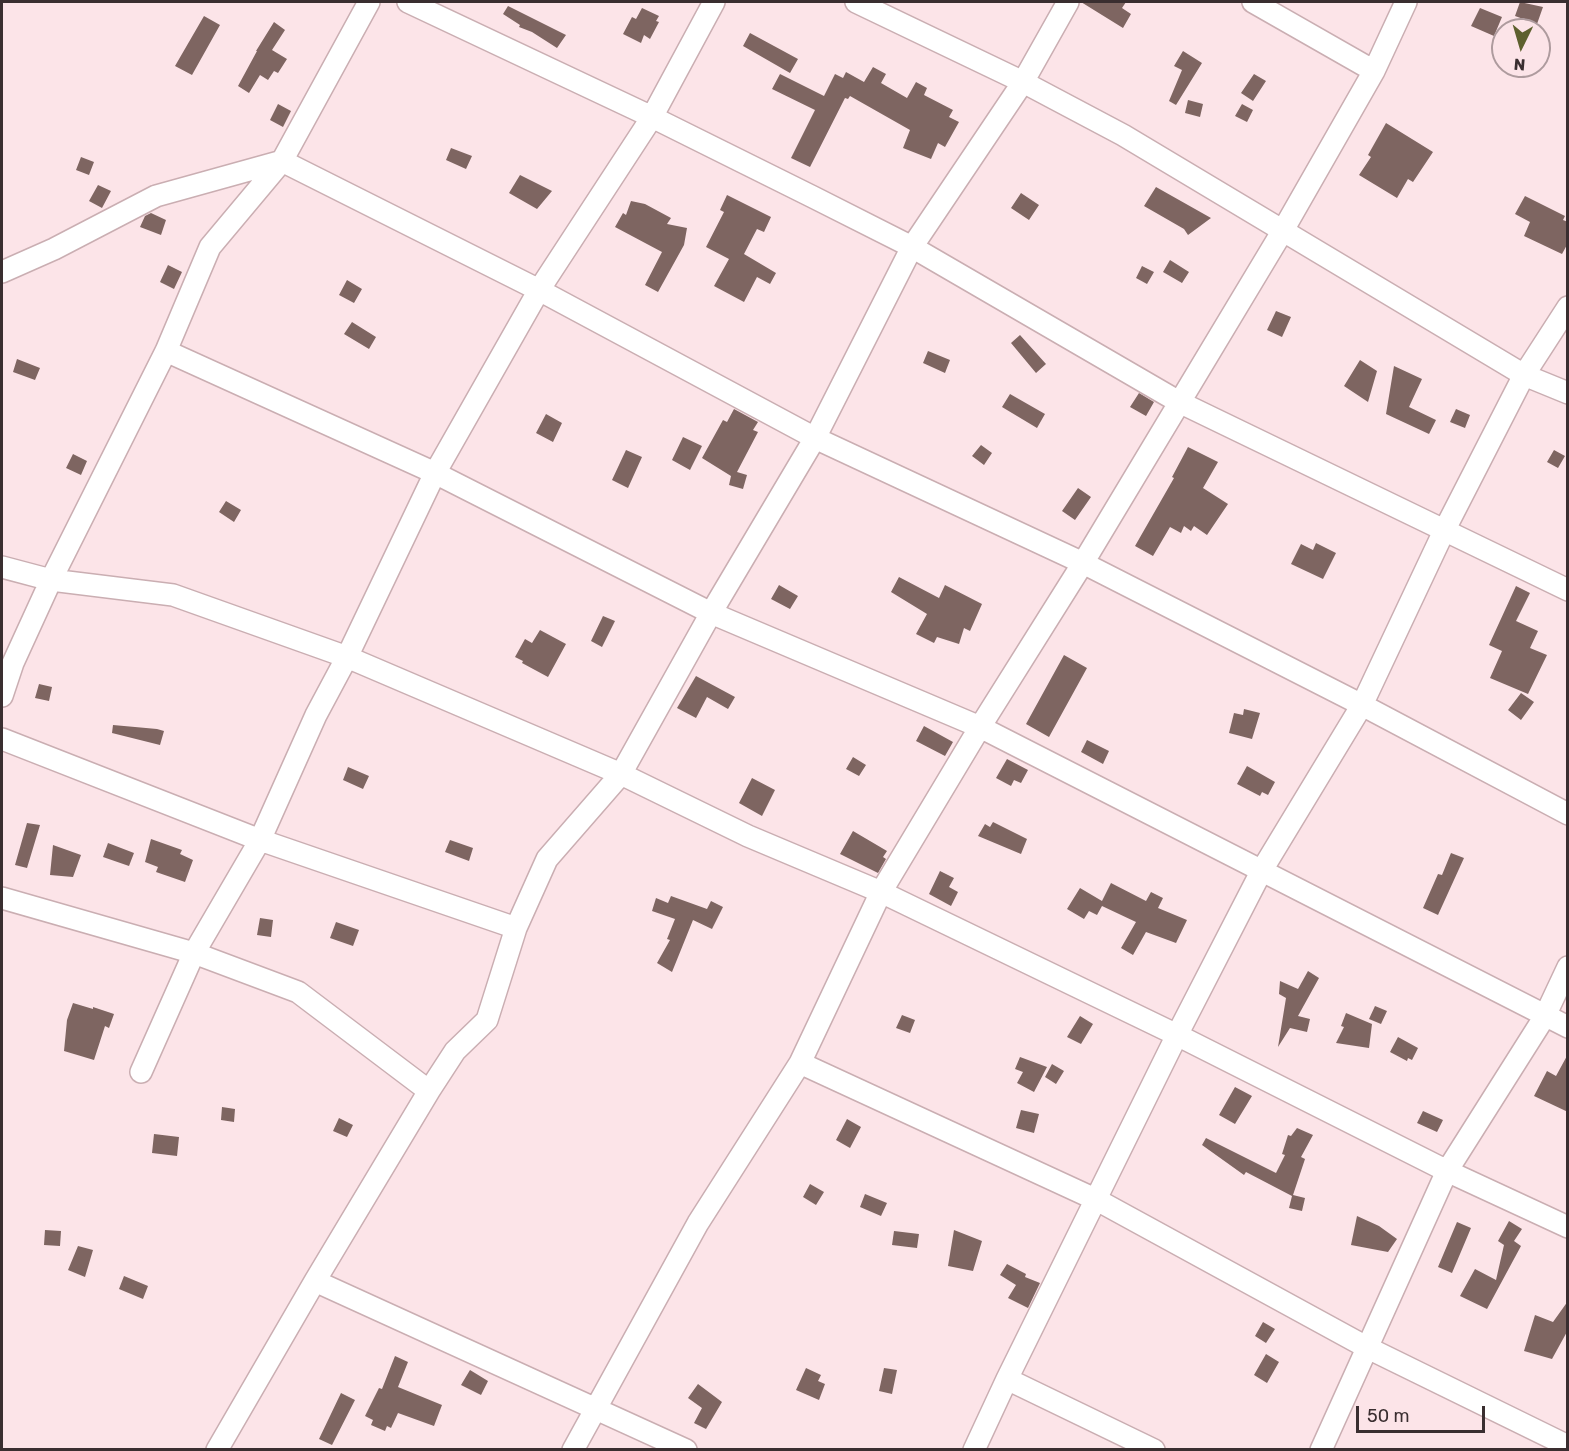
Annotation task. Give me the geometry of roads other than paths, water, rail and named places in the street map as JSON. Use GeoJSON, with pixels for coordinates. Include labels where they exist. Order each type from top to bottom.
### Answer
{"type":"FeatureCollection","features":[{"type":"Feature","properties":{"kind":"street"},"geometry":{"type":"LineString","coordinates":[[2,696],[13,663],[51,580],[166,351],[210,247],[282,161],[369,2]]}},
{"type":"Feature","properties":{"kind":"street"},"geometry":{"type":"LineString","coordinates":[[408,2],[652,117],[912,247],[1179,402],[1568,590]]}},
{"type":"Feature","properties":{"kind":"street"},"geometry":{"type":"LineString","coordinates":[[141,1072],[194,953],[260,840],[316,715],[347,657],[435,473],[539,290],[652,117],[714,2]]}},
{"type":"Feature","properties":{"kind":"street"},"geometry":{"type":"LineString","coordinates":[[856,2],[1023,82],[1123,135],[1524,375],[1568,393]]}},
{"type":"Feature","properties":{"kind":"street"},"geometry":{"type":"LineString","coordinates":[[217,1449],[429,1091],[455,1051],[487,1020],[516,928],[547,859],[621,774],[711,613],[815,438],[912,247],[1023,82],[1068,2]]}},
{"type":"Feature","properties":{"kind":"street"},"geometry":{"type":"LineString","coordinates":[[1253,2],[1374,71]]}},
{"type":"Feature","properties":{"kind":"street"},"geometry":{"type":"LineString","coordinates":[[573,1449],[698,1223],[800,1063],[881,892],[980,727],[1083,563],[1282,232],[1374,71],[1406,2]]}},
{"type":"Feature","properties":{"kind":"street"},"geometry":{"type":"LineString","coordinates":[[2,272],[54,249],[156,196],[282,161],[539,290],[815,438],[1083,563],[1362,705],[1568,814]]}},
{"type":"Feature","properties":{"kind":"street"},"geometry":{"type":"LineString","coordinates":[[974,1449],[1262,870],[1362,705],[1444,531],[1524,375],[1568,307]]}},
{"type":"Feature","properties":{"kind":"street"},"geometry":{"type":"LineString","coordinates":[[166,351],[435,473],[711,613],[980,727],[1568,1027]]}},
{"type":"Feature","properties":{"kind":"street"},"geometry":{"type":"LineString","coordinates":[[2,567],[51,580],[173,595],[347,657],[621,774],[748,836],[881,892],[1178,1035],[1447,1171],[1568,1227]]}},
{"type":"Feature","properties":{"kind":"street"},"geometry":{"type":"LineString","coordinates":[[2,739],[260,840],[516,928]]}},
{"type":"Feature","properties":{"kind":"street"},"geometry":{"type":"LineString","coordinates":[[2,898],[194,953],[298,992],[429,1091]]}},
{"type":"Feature","properties":{"kind":"street"},"geometry":{"type":"LineString","coordinates":[[1321,1449],[1447,1171],[1545,1016],[1568,967]]}},
{"type":"Feature","properties":{"kind":"street"},"geometry":{"type":"LineString","coordinates":[[800,1063],[1097,1200],[1368,1348],[1568,1446]]}},
{"type":"Feature","properties":{"kind":"street"},"geometry":{"type":"LineString","coordinates":[[315,1281],[686,1449]]}},
{"type":"Feature","properties":{"kind":"street"},"geometry":{"type":"LineString","coordinates":[[1007,1379],[1154,1449]]}}]}
